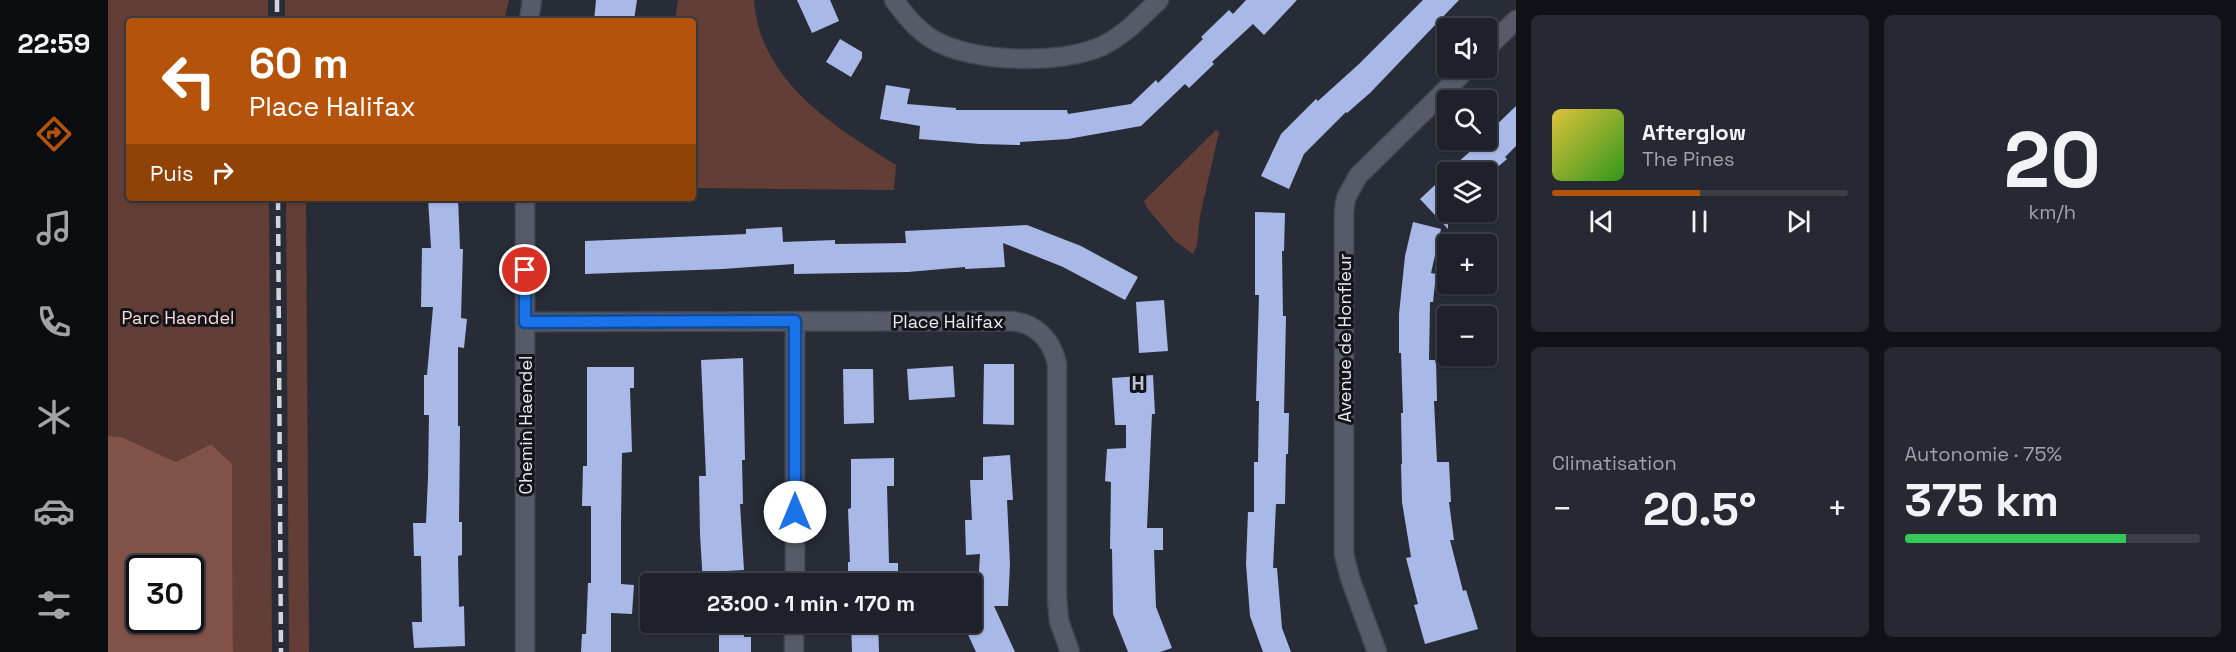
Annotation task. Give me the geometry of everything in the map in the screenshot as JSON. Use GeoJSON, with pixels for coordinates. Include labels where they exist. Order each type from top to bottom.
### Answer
{"type":"FeatureCollection","features":[{"type":"Feature","properties":{"kind":"street"},"geometry":{"type":"LineString","coordinates":[[529,18],[532,0]]}},
{"type":"Feature","properties":{"kind":"street"},"geometry":{"type":"LineString","coordinates":[[894,0],[907,18],[923,32],[956,51],[996,57],[1032,58],[1064,56],[1103,45],[1131,27],[1159,0]]}},
{"type":"Feature","properties":{"kind":"street"},"geometry":{"type":"LineString","coordinates":[[1497,38],[1516,20]]}},
{"type":"Feature","properties":{"kind":"street","name":"Avenue de Honfleur"},"geometry":{"type":"LineString","coordinates":[[1377,652],[1350,578],[1344,554],[1344,211],[1346,198],[1358,176],[1458,78]]}},
{"type":"Feature","properties":{"kind":"street","name":"Chemin Haendel"},"geometry":{"type":"LineString","coordinates":[[525,201],[525,652]]}},
{"type":"Feature","properties":{"kind":"street"},"geometry":{"type":"LineString","coordinates":[[795,321],[795,573]]}},
{"type":"Feature","properties":{"kind":"street","name":"Place Halifax"},"geometry":{"type":"LineString","coordinates":[[525,322],[1022,322],[1043,335],[1054,351],[1057,364],[1057,598],[1059,621],[1070,652]]}},
{"type":"Feature","properties":{"kind":"street"},"geometry":{"type":"LineString","coordinates":[[794,652],[795,633]]}},
{"type":"Feature","properties":{"kind":"green space","name":"Parc Haendel"},"geometry":{"type":"Polygon","coordinates":[[[108,0],[268,0],[268,18],[126,18],[126,201],[269,201],[272,652],[233,652],[232,464],[211,444],[176,462],[122,437],[108,436],[108,0]]]}},
{"type":"Feature","properties":{"kind":"green space"},"geometry":{"type":"Polygon","coordinates":[[[285,0],[509,0],[505,18],[285,18],[285,0]]]}},
{"type":"Feature","properties":{"kind":"green space"},"geometry":{"type":"Polygon","coordinates":[[[678,0],[754,0],[759,29],[770,55],[785,78],[825,117],[896,165],[894,190],[696,188],[696,18],[675,18],[678,0]]]}},
{"type":"Feature","properties":{"kind":"green space"},"geometry":{"type":"Polygon","coordinates":[[[1216,130],[1219,132],[1200,216],[1197,245],[1193,254],[1175,241],[1147,208],[1144,201],[1216,130]]]}},
{"type":"Feature","properties":{"kind":"green space"},"geometry":{"type":"Polygon","coordinates":[[[286,201],[306,201],[309,652],[289,652],[286,201]]]}},
{"type":"Feature","properties":{"kind":"shaded area"},"geometry":{"type":"Polygon","coordinates":[[[108,436],[122,437],[176,462],[211,444],[232,464],[233,652],[108,652],[108,436]]]}},
{"type":"Feature","properties":{"kind":"building"},"geometry":{"type":"Polygon","coordinates":[[[596,0],[637,0],[634,18],[594,18],[596,0]]]}},
{"type":"Feature","properties":{"kind":"building"},"geometry":{"type":"Polygon","coordinates":[[[797,0],[830,0],[839,21],[812,33],[797,0]]]}},
{"type":"Feature","properties":{"kind":"building"},"geometry":{"type":"Polygon","coordinates":[[[1246,0],[1297,0],[1264,35],[1253,24],[1212,62],[1214,64],[1189,88],[1185,84],[1141,126],[1068,139],[1020,142],[1020,145],[980,144],[919,139],[920,126],[880,119],[886,85],[910,89],[907,104],[956,108],[956,110],[1067,110],[1068,114],[1131,104],[1156,80],[1158,83],[1229,10],[1233,14],[1246,0]]]}},
{"type":"Feature","properties":{"kind":"building"},"geometry":{"type":"Polygon","coordinates":[[[1423,0],[1459,0],[1442,18],[1437,18],[1437,23],[1370,93],[1346,112],[1304,154],[1289,189],[1261,176],[1281,134],[1316,99],[1318,101],[1423,0]]]}},
{"type":"Feature","properties":{"kind":"building"},"geometry":{"type":"Polygon","coordinates":[[[840,39],[862,52],[862,58],[851,77],[826,62],[840,39]]]}},
{"type":"Feature","properties":{"kind":"building"},"geometry":{"type":"Polygon","coordinates":[[[1516,106],[1516,146],[1505,157],[1507,159],[1497,168],[1497,162],[1458,162],[1472,150],[1497,150],[1497,124],[1516,106]]]}},
{"type":"Feature","properties":{"kind":"building"},"geometry":{"type":"Polygon","coordinates":[[[1437,183],[1437,217],[1420,199],[1437,183]]]}},
{"type":"Feature","properties":{"kind":"building"},"geometry":{"type":"Polygon","coordinates":[[[428,201],[458,201],[460,249],[463,249],[461,318],[467,319],[464,348],[458,347],[459,522],[462,522],[462,555],[458,556],[459,607],[464,606],[465,646],[414,648],[412,622],[422,622],[421,556],[414,556],[413,523],[426,523],[429,415],[424,415],[424,375],[427,375],[433,307],[421,307],[422,248],[431,248],[428,201]]]}},
{"type":"Feature","properties":{"kind":"building"},"geometry":{"type":"Polygon","coordinates":[[[1255,212],[1285,213],[1284,251],[1282,251],[1283,316],[1286,316],[1284,413],[1289,413],[1288,454],[1286,454],[1285,504],[1276,504],[1273,568],[1277,568],[1282,628],[1291,652],[1263,652],[1250,616],[1246,564],[1248,512],[1254,512],[1254,462],[1258,462],[1259,401],[1256,401],[1259,295],[1255,295],[1255,212]]]}},
{"type":"Feature","properties":{"kind":"building"},"geometry":{"type":"Polygon","coordinates":[[[1413,222],[1441,229],[1440,234],[1437,234],[1437,247],[1431,273],[1436,274],[1433,302],[1430,302],[1429,360],[1436,360],[1437,401],[1434,401],[1437,462],[1449,462],[1451,502],[1449,502],[1454,540],[1450,540],[1463,591],[1466,590],[1478,629],[1425,644],[1414,605],[1418,604],[1406,558],[1411,557],[1402,502],[1401,413],[1403,413],[1399,314],[1405,256],[1413,222]]]}},
{"type":"Feature","properties":{"kind":"building"},"geometry":{"type":"Polygon","coordinates":[[[1441,222],[1448,222],[1448,229],[1441,222]]]}},
{"type":"Feature","properties":{"kind":"building"},"geometry":{"type":"Polygon","coordinates":[[[1027,225],[1081,246],[1138,277],[1125,300],[1063,267],[1003,243],[1005,267],[794,274],[794,264],[585,274],[585,241],[746,234],[746,229],[782,227],[783,242],[835,240],[835,244],[906,243],[905,231],[1027,225]]]}},
{"type":"Feature","properties":{"kind":"building"},"geometry":{"type":"Polygon","coordinates":[[[1164,300],[1168,351],[1139,353],[1136,302],[1164,300]]]}},
{"type":"Feature","properties":{"kind":"building"},"geometry":{"type":"Polygon","coordinates":[[[743,358],[745,460],[742,460],[743,504],[740,504],[744,570],[702,573],[699,476],[706,476],[701,360],[743,358]]]}},
{"type":"Feature","properties":{"kind":"building"},"geometry":{"type":"Polygon","coordinates":[[[984,364],[1014,364],[1014,425],[983,424],[984,364]]]}},
{"type":"Feature","properties":{"kind":"building"},"geometry":{"type":"Polygon","coordinates":[[[953,366],[955,397],[909,400],[907,369],[953,366]]]}},
{"type":"Feature","properties":{"kind":"building"},"geometry":{"type":"Polygon","coordinates":[[[587,367],[634,367],[634,388],[630,388],[632,452],[622,453],[621,524],[621,584],[634,585],[632,614],[611,613],[611,652],[581,652],[582,634],[586,634],[588,583],[591,583],[591,506],[582,506],[583,466],[587,466],[587,367]]]}},
{"type":"Feature","properties":{"kind":"building"},"geometry":{"type":"Polygon","coordinates":[[[843,369],[873,369],[874,423],[844,424],[843,369]]]}},
{"type":"Feature","properties":{"kind":"building"},"geometry":{"type":"Polygon","coordinates":[[[1153,375],[1155,414],[1152,414],[1147,528],[1163,528],[1163,550],[1154,550],[1156,607],[1172,648],[1160,652],[1128,652],[1113,614],[1112,549],[1110,549],[1111,482],[1105,481],[1107,449],[1126,448],[1126,425],[1115,425],[1112,378],[1153,375]]]}},
{"type":"Feature","properties":{"kind":"building"},"geometry":{"type":"Polygon","coordinates":[[[1010,455],[1013,500],[1007,500],[1010,564],[1008,606],[994,606],[1015,652],[976,652],[967,633],[982,633],[980,554],[966,555],[965,520],[972,520],[970,480],[983,480],[983,457],[1010,455]]]}},
{"type":"Feature","properties":{"kind":"building"},"geometry":{"type":"Polygon","coordinates":[[[894,458],[894,486],[887,486],[889,563],[898,563],[898,573],[848,573],[851,459],[894,458]]]}},
{"type":"Feature","properties":{"kind":"building"},"geometry":{"type":"Polygon","coordinates":[[[719,633],[744,633],[744,637],[751,637],[751,652],[719,652],[719,633]]]}},
{"type":"Feature","properties":{"kind":"building"},"geometry":{"type":"Polygon","coordinates":[[[851,633],[878,633],[879,652],[852,652],[851,633]]]}},
{"type":"Feature","properties":{"kind":"railway"},"geometry":{"type":"LineString","coordinates":[[277,0],[277,18]]}},
{"type":"Feature","properties":{"kind":"railway"},"geometry":{"type":"LineString","coordinates":[[278,201],[281,652]]}},
{"type":"Feature","properties":{"kind":"district","name":"H"},"geometry":{"type":"Point","coordinates":[1138,383]}},
{"type":"Feature","properties":{"kind":"route"},"geometry":{"type":"LineString","coordinates":[[525,270],[525,322],[795,321],[795,512]]}}]}
